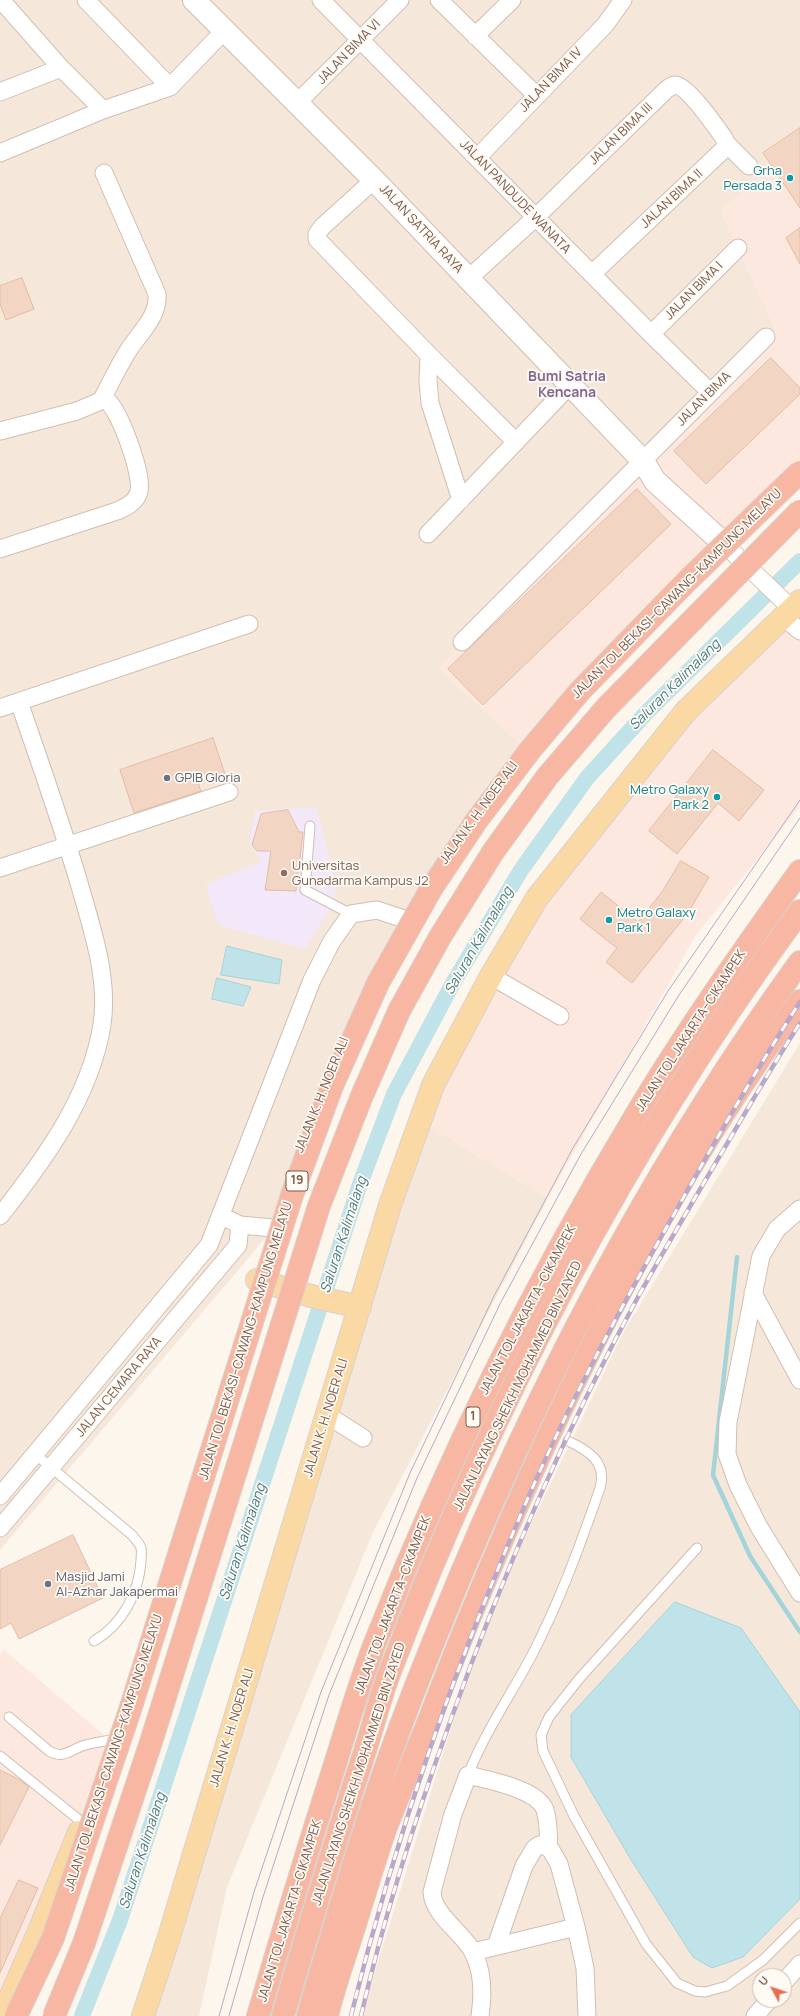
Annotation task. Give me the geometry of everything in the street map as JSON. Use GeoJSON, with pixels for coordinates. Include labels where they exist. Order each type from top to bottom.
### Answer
{"type":"FeatureCollection","features":[{"type":"Feature","properties":{"kind":"highway","name":"JALAN TOL BEKASI–CAWANG–KAMPUNG MELAYU"},"geometry":{"type":"LineString","coordinates":[[16,2016],[53,1938],[130,1710],[292,1194],[332,1086],[378,983],[431,889],[477,820],[531,749],[580,690],[797,470]]}},
{"type":"Feature","properties":{"kind":"highway","name":"19"},"geometry":{"type":"LineString","coordinates":[[54,2016],[84,1943],[151,1742],[319,1206],[360,1098],[399,1011],[440,937],[492,852],[547,778],[606,708],[800,511]]}},
{"type":"Feature","properties":{"kind":"highway","name":"JALAN TOL JAKARTA–CIKAMPEK"},"geometry":{"type":"LineString","coordinates":[[258,2016],[290,1906],[374,1647],[422,1529],[457,1450],[521,1320],[557,1252],[636,1115],[706,1004],[800,871]]}},
{"type":"Feature","properties":{"kind":"highway","name":"JALAN LAYANG SHEIKH MOHAMMED BIN ZAYED"},"geometry":{"type":"LineString","coordinates":[[283,2016],[310,1924],[387,1678],[435,1558],[479,1459],[546,1324],[601,1221],[650,1136],[717,1031],[800,911]]}},
{"type":"Feature","properties":{"kind":"highway","name":"JALAN LAYANG SHEIKH MOHAMMED BIN ZAYED"},"geometry":{"type":"LineString","coordinates":[[308,2016],[340,1906],[385,1768],[434,1640],[520,1437],[560,1355],[617,1247],[676,1147],[723,1073],[800,962]]}},
{"type":"Feature","properties":{"kind":"highway"},"geometry":{"type":"LineString","coordinates":[[327,2016],[386,1828],[464,1627],[508,1522],[548,1433],[626,1283],[689,1170],[780,1029],[800,1001]]}},
{"type":"Feature","properties":{"kind":"main road","name":"JALAN K. H. NOER ALI"},"geometry":{"type":"LineString","coordinates":[[2,2016],[39,1932],[83,1823],[307,1128],[343,1041],[374,979],[407,920],[474,817],[526,749],[577,687],[725,537],[797,470]]}},
{"type":"Feature","properties":{"kind":"main road","name":"JALAN K. H. NOER ALI"},"geometry":{"type":"LineString","coordinates":[[142,2016],[168,1940],[327,1416],[354,1306],[419,1120],[433,1085],[491,976],[537,898],[686,711],[789,607]]}},
{"type":"Feature","properties":{"kind":"main road"},"geometry":{"type":"LineString","coordinates":[[257,1280],[311,1296],[354,1306]]}},
{"type":"Feature","properties":{"kind":"street"},"geometry":{"type":"LineString","coordinates":[[1,0],[62,68],[103,110]]}},
{"type":"Feature","properties":{"kind":"street"},"geometry":{"type":"LineString","coordinates":[[86,0],[170,87]]}},
{"type":"Feature","properties":{"kind":"street","name":"JALAN SATRIA RAYA"},"geometry":{"type":"LineString","coordinates":[[194,0],[374,180],[644,461],[654,481],[725,537]]}},
{"type":"Feature","properties":{"kind":"street","name":"JALAN PANDUDE WANATA"},"geometry":{"type":"LineString","coordinates":[[321,0],[710,392]]}},
{"type":"Feature","properties":{"kind":"street","name":"JALAN BIMA VI"},"geometry":{"type":"LineString","coordinates":[[297,103],[400,0]]}},
{"type":"Feature","properties":{"kind":"street"},"geometry":{"type":"LineString","coordinates":[[439,0],[536,95]]}},
{"type":"Feature","properties":{"kind":"street"},"geometry":{"type":"LineString","coordinates":[[475,36],[512,0]]}},
{"type":"Feature","properties":{"kind":"street","name":"JALAN BIMA IV"},"geometry":{"type":"LineString","coordinates":[[477,158],[605,25],[623,0]]}},
{"type":"Feature","properties":{"kind":"street"},"geometry":{"type":"LineString","coordinates":[[0,153],[103,110],[170,87],[224,31]]}},
{"type":"Feature","properties":{"kind":"street"},"geometry":{"type":"LineString","coordinates":[[1,91],[62,68]]}},
{"type":"Feature","properties":{"kind":"street","name":"JALAN BIMA III"},"geometry":{"type":"LineString","coordinates":[[536,217],[669,88],[674,85],[681,88],[707,116],[726,142]]}},
{"type":"Feature","properties":{"kind":"street"},"geometry":{"type":"LineString","coordinates":[[726,142],[749,166]]}},
{"type":"Feature","properties":{"kind":"street","name":"JALAN BIMA II"},"geometry":{"type":"LineString","coordinates":[[592,274],[719,155],[724,149],[726,142]]}},
{"type":"Feature","properties":{"kind":"street"},"geometry":{"type":"LineString","coordinates":[[101,401],[128,352],[151,319],[157,306],[157,294],[104,173]]}},
{"type":"Feature","properties":{"kind":"street"},"geometry":{"type":"LineString","coordinates":[[374,180],[322,227],[317,234],[317,238],[429,355],[516,442]]}},
{"type":"Feature","properties":{"kind":"street"},"geometry":{"type":"LineString","coordinates":[[468,279],[536,217]]}},
{"type":"Feature","properties":{"kind":"street","name":"JALAN BIMA I"},"geometry":{"type":"LineString","coordinates":[[651,334],[738,248]]}},
{"type":"Feature","properties":{"kind":"street","name":"JALAN BIMA"},"geometry":{"type":"LineString","coordinates":[[462,642],[766,337]]}},
{"type":"Feature","properties":{"kind":"street"},"geometry":{"type":"LineString","coordinates":[[429,355],[428,386],[430,403],[461,500]]}},
{"type":"Feature","properties":{"kind":"street"},"geometry":{"type":"LineString","coordinates":[[428,534],[570,385]]}},
{"type":"Feature","properties":{"kind":"street"},"geometry":{"type":"LineString","coordinates":[[0,431],[77,411],[105,399],[112,405],[130,447],[139,475],[140,490],[137,496],[126,506],[117,511],[0,550]]}},
{"type":"Feature","properties":{"kind":"street"},"geometry":{"type":"LineString","coordinates":[[725,537],[741,559],[789,607],[800,631]]}},
{"type":"Feature","properties":{"kind":"street"},"geometry":{"type":"LineString","coordinates":[[0,708],[249,624]]}},
{"type":"Feature","properties":{"kind":"street"},"geometry":{"type":"LineString","coordinates":[[0,1216],[33,1174],[72,1110],[87,1078],[102,1026],[104,1004],[103,985],[94,934],[67,845],[19,702]]}},
{"type":"Feature","properties":{"kind":"street"},"geometry":{"type":"LineString","coordinates":[[0,868],[229,792]]}},
{"type":"Feature","properties":{"kind":"street"},"geometry":{"type":"LineString","coordinates":[[351,914],[377,910],[407,920]]}},
{"type":"Feature","properties":{"kind":"street","name":"JALAN CEMARA RAYA"},"geometry":{"type":"LineString","coordinates":[[0,1496],[209,1245],[312,980],[332,941],[351,914]]}},
{"type":"Feature","properties":{"kind":"street"},"geometry":{"type":"LineString","coordinates":[[491,976],[560,1016]]}},
{"type":"Feature","properties":{"kind":"street"},"geometry":{"type":"LineString","coordinates":[[800,1209],[777,1229],[765,1246],[756,1272],[747,1334],[728,1422],[727,1454],[738,1485],[759,1527],[800,1593]]}},
{"type":"Feature","properties":{"kind":"street"},"geometry":{"type":"LineString","coordinates":[[220,1216],[240,1225],[274,1228]]}},
{"type":"Feature","properties":{"kind":"street","name":"JALAN CEMARA RAYA"},"geometry":{"type":"LineString","coordinates":[[0,1528],[238,1245],[240,1225]]}},
{"type":"Feature","properties":{"kind":"street"},"geometry":{"type":"LineString","coordinates":[[753,1293],[800,1380]]}},
{"type":"Feature","properties":{"kind":"street"},"geometry":{"type":"LineString","coordinates":[[327,1416],[363,1438]]}},
{"type":"Feature","properties":{"kind":"street"},"geometry":{"type":"LineString","coordinates":[[480,2016],[482,1988],[473,1952],[437,1908],[432,1899],[432,1892],[453,1814],[468,1775],[512,1787],[538,1800],[546,1813],[549,1848]]}},
{"type":"Feature","properties":{"kind":"street"},"geometry":{"type":"LineString","coordinates":[[496,1946],[524,1866],[532,1852],[541,1844],[549,1848],[556,1856],[576,1927],[585,1968],[587,2016]]}},
{"type":"Feature","properties":{"kind":"street"},"geometry":{"type":"LineString","coordinates":[[473,1952],[576,1927]]}},
{"type":"Feature","properties":{"kind":"street"},"geometry":{"type":"LineString","coordinates":[[792,1973],[800,1964]]}},
{"type":"Feature","properties":{"kind":"street"},"geometry":{"type":"LineString","coordinates":[[755,2016],[762,2008]]}},
{"type":"Feature","properties":{"kind":"lane"},"geometry":{"type":"LineString","coordinates":[[310,826],[305,890],[351,914]]}},
{"type":"Feature","properties":{"kind":"lane"},"geometry":{"type":"LineString","coordinates":[[468,1775],[481,1746],[532,1656],[559,1598],[600,1488],[603,1477],[598,1461],[568,1441]]}},
{"type":"Feature","properties":{"kind":"lane"},"geometry":{"type":"LineString","coordinates":[[35,1454],[132,1535],[141,1548],[140,1570],[132,1599],[121,1618],[105,1635],[94,1641]]}},
{"type":"Feature","properties":{"kind":"lane"},"geometry":{"type":"LineString","coordinates":[[697,1548],[579,1679],[549,1717],[541,1736],[542,1751],[574,1816],[646,1944],[678,1983],[695,1991],[705,1992],[727,1986],[763,1960],[800,1924]]}},
{"type":"Feature","properties":{"kind":"lane"},"geometry":{"type":"LineString","coordinates":[[9,1717],[49,1751],[56,1755],[63,1755],[81,1746],[110,1740]]}},
{"type":"Feature","properties":{"kind":"lane"},"geometry":{"type":"LineString","coordinates":[[0,1756],[83,1823]]}},
{"type":"Feature","properties":{"kind":"shaded area"},"geometry":{"type":"Polygon","coordinates":[[[0,0],[800,0],[800,140],[721,211],[779,337],[439,668],[526,749],[448,857],[274,1228],[0,1550],[0,0]]]}},
{"type":"Feature","properties":{"kind":"shaded area"},"geometry":{"type":"Polygon","coordinates":[[[800,140],[800,462],[526,749],[439,668],[779,337],[721,211],[800,140]]]}},
{"type":"Feature","properties":{"kind":"shaded area"},"geometry":{"type":"Polygon","coordinates":[[[800,601],[800,806],[696,935],[548,1198],[419,1120],[541,901],[686,711],[800,601]]]}},
{"type":"Feature","properties":{"kind":"shaded area","name":"Universitas Gunadarma Kampus J2"},"geometry":{"type":"Polygon","coordinates":[[[316,807],[336,884],[334,902],[305,949],[218,925],[206,884],[261,862],[249,843],[255,811],[316,807]]]}},
{"type":"Feature","properties":{"kind":"shaded area"},"geometry":{"type":"Polygon","coordinates":[[[800,1043],[800,2016],[361,2016],[484,1622],[624,1331],[800,1043]]]}},
{"type":"Feature","properties":{"kind":"shaded area"},"geometry":{"type":"Polygon","coordinates":[[[419,1120],[548,1198],[374,1530],[227,1887],[199,2016],[143,2016],[419,1120]]]}},
{"type":"Feature","properties":{"kind":"shaded area"},"geometry":{"type":"Polygon","coordinates":[[[4,1650],[110,1740],[83,1823],[0,2016],[0,1655],[4,1650]]]}},
{"type":"Feature","properties":{"kind":"water"},"geometry":{"type":"Polygon","coordinates":[[[227,946],[282,960],[279,984],[221,975],[227,946]]]}},
{"type":"Feature","properties":{"kind":"water"},"geometry":{"type":"Polygon","coordinates":[[[217,978],[251,987],[243,1006],[212,999],[217,978]]]}},
{"type":"Feature","properties":{"kind":"water"},"geometry":{"type":"Polygon","coordinates":[[[675,1602],[741,1628],[800,1712],[800,1899],[743,1957],[712,1968],[693,1957],[630,1858],[571,1757],[571,1715],[675,1602]]]}},
{"type":"Feature","properties":{"kind":"building","name":"Grha Persada 3"},"geometry":{"type":"Polygon","coordinates":[[[800,128],[800,208],[763,153],[800,128]]]}},
{"type":"Feature","properties":{"kind":"building"},"geometry":{"type":"Polygon","coordinates":[[[800,228],[800,264],[786,238],[800,228]]]}},
{"type":"Feature","properties":{"kind":"building"},"geometry":{"type":"Polygon","coordinates":[[[22,278],[34,309],[6,320],[0,304],[0,286],[22,278]]]}},
{"type":"Feature","properties":{"kind":"building"},"geometry":{"type":"Polygon","coordinates":[[[771,358],[800,388],[800,394],[706,484],[674,451],[771,358]]]}},
{"type":"Feature","properties":{"kind":"building"},"geometry":{"type":"Polygon","coordinates":[[[637,489],[671,524],[483,705],[448,669],[637,489]]]}},
{"type":"Feature","properties":{"kind":"building","name":"GPIB Gloria"},"geometry":{"type":"Polygon","coordinates":[[[213,738],[225,774],[198,783],[201,791],[134,813],[120,770],[213,738]]]}},
{"type":"Feature","properties":{"kind":"building","name":"Metro Galaxy Park 2"},"geometry":{"type":"Polygon","coordinates":[[[713,750],[764,790],[739,821],[718,803],[677,854],[649,831],[713,750]]]}},
{"type":"Feature","properties":{"kind":"building"},"geometry":{"type":"Polygon","coordinates":[[[288,810],[299,832],[303,832],[296,891],[265,890],[271,851],[257,851],[252,845],[261,814],[288,810]]]}},
{"type":"Feature","properties":{"kind":"building","name":"Metro Galaxy Park 1"},"geometry":{"type":"Polygon","coordinates":[[[681,861],[709,877],[688,913],[632,983],[606,962],[617,948],[580,919],[601,892],[638,922],[662,892],[681,861]]]}},
{"type":"Feature","properties":{"kind":"building","name":"Masjid Jami Al-Azhar Jakapermai"},"geometry":{"type":"Polygon","coordinates":[[[73,1535],[103,1598],[19,1639],[11,1623],[0,1629],[0,1570],[73,1535]]]}},
{"type":"Feature","properties":{"kind":"building"},"geometry":{"type":"Polygon","coordinates":[[[0,1770],[20,1780],[29,1787],[0,1845],[0,1770]]]}},
{"type":"Feature","properties":{"kind":"building"},"geometry":{"type":"Polygon","coordinates":[[[19,1880],[38,1888],[0,1973],[0,1919],[19,1880]]]}},
{"type":"Feature","properties":{"kind":"waterway","name":"Saluran Kalimalang"},"geometry":{"type":"LineString","coordinates":[[82,2016],[120,1920],[360,1184],[394,1094],[453,983],[521,870],[587,778],[646,713],[800,561]]}},
{"type":"Feature","properties":{"kind":"waterway"},"geometry":{"type":"LineString","coordinates":[[737,1257],[713,1475],[750,1556],[800,1632]]}},
{"type":"Feature","properties":{"kind":"tram line"},"geometry":{"type":"LineString","coordinates":[[219,2016],[254,1892],[321,1692],[410,1473],[494,1296],[573,1148],[668,991],[800,800]]}},
{"type":"Feature","properties":{"kind":"tram line"},"geometry":{"type":"LineString","coordinates":[[229,2016],[263,1897],[329,1695],[417,1478],[501,1302],[581,1154],[679,995],[800,818]]}},
{"type":"Feature","properties":{"kind":"railway"},"geometry":{"type":"LineString","coordinates":[[351,2016],[388,1880],[431,1745],[481,1612],[535,1482],[585,1378],[639,1276],[706,1157],[800,1002]]}},
{"type":"Feature","properties":{"kind":"railway"},"geometry":{"type":"LineString","coordinates":[[361,2016],[401,1868],[450,1722],[491,1613],[536,1506],[585,1400],[638,1297],[676,1230],[800,1023]]}},
{"type":"Feature","properties":{"kind":"place","name":"Grha Persada 3"},"geometry":{"type":"Point","coordinates":[790,178]}},
{"type":"Feature","properties":{"kind":"place","name":"GPIB Gloria"},"geometry":{"type":"Point","coordinates":[167,778]}},
{"type":"Feature","properties":{"kind":"place","name":"Metro Galaxy Park 2"},"geometry":{"type":"Point","coordinates":[717,797]}},
{"type":"Feature","properties":{"kind":"place","name":"Universitas Gunadarma Kampus J2"},"geometry":{"type":"Point","coordinates":[284,873]}},
{"type":"Feature","properties":{"kind":"place","name":"Metro Galaxy Park 1"},"geometry":{"type":"Point","coordinates":[609,920]}},
{"type":"Feature","properties":{"kind":"place","name":"Masjid Jami Al-Azhar Jakapermai"},"geometry":{"type":"Point","coordinates":[48,1584]}},
{"type":"Feature","properties":{"kind":"district","name":"Bumi Satria Kencana"},"geometry":{"type":"Point","coordinates":[567,386]}}]}
